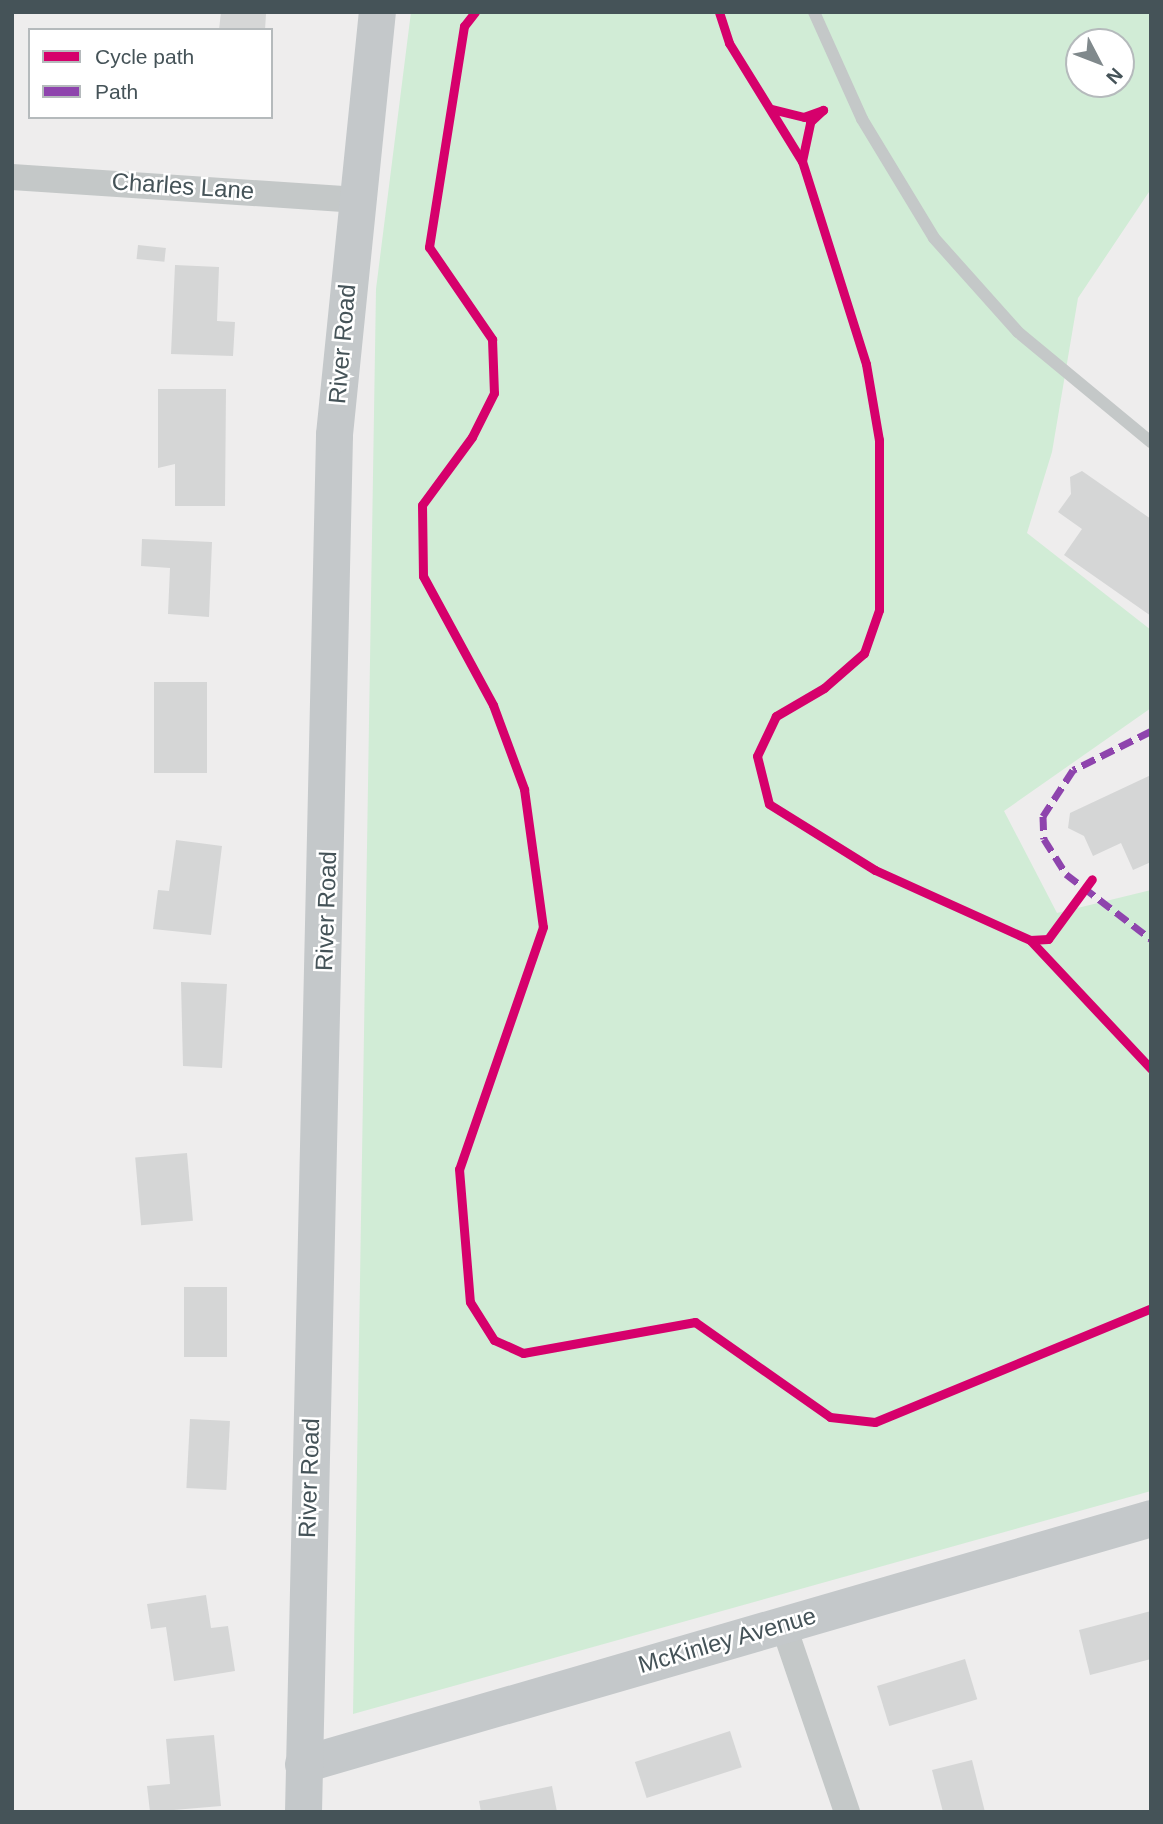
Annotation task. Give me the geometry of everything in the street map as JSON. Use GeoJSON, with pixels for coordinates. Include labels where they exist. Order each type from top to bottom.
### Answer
{"type":"FeatureCollection","features":[{"type":"Feature","properties":{"kind":"street","name":"River Road"},"geometry":{"type":"LineString","coordinates":[[303,1812],[334,434],[354,200],[377,12]]}},
{"type":"Feature","properties":{"kind":"street","name":"Charles Lane"},"geometry":{"type":"LineString","coordinates":[[12,177],[354,200]]}},
{"type":"Feature","properties":{"kind":"street","name":"McKinley Avenue"},"geometry":{"type":"LineString","coordinates":[[303,1764],[1151,1518]]}},
{"type":"Feature","properties":{"kind":"street"},"geometry":{"type":"LineString","coordinates":[[783,1624],[847,1812]]}},
{"type":"Feature","properties":{"kind":"lane"},"geometry":{"type":"LineString","coordinates":[[814,12],[862,119],[934,238],[1027,341],[1151,442]]}},
{"type":"Feature","properties":{"kind":"green space"},"geometry":{"type":"Polygon","coordinates":[[[411,12],[1151,12],[1151,189],[1078,298],[1052,452],[1027,533],[1151,630],[1151,708],[1004,811],[1057,913],[1151,890],[1151,1491],[353,1714],[376,289],[411,12]]]}},
{"type":"Feature","properties":{"kind":"building"},"geometry":{"type":"Polygon","coordinates":[[[221,12],[266,14],[265,28],[219,28],[221,12]]]}},
{"type":"Feature","properties":{"kind":"building"},"geometry":{"type":"Polygon","coordinates":[[[138,245],[166,248],[164,262],[137,259],[138,245]]]}},
{"type":"Feature","properties":{"kind":"building"},"geometry":{"type":"Polygon","coordinates":[[[175,265],[219,267],[217,321],[235,322],[233,356],[171,354],[175,265]]]}},
{"type":"Feature","properties":{"kind":"building"},"geometry":{"type":"Polygon","coordinates":[[[158,389],[226,389],[225,506],[175,506],[175,464],[158,468],[158,389]]]}},
{"type":"Feature","properties":{"kind":"building"},"geometry":{"type":"Polygon","coordinates":[[[1082,471],[1151,519],[1151,616],[1064,555],[1082,529],[1058,512],[1071,494],[1070,477],[1082,471]]]}},
{"type":"Feature","properties":{"kind":"building"},"geometry":{"type":"Polygon","coordinates":[[[142,539],[212,542],[209,617],[168,614],[170,568],[141,566],[142,539]]]}},
{"type":"Feature","properties":{"kind":"building"},"geometry":{"type":"Polygon","coordinates":[[[154,682],[207,682],[207,773],[154,773],[154,682]]]}},
{"type":"Feature","properties":{"kind":"building"},"geometry":{"type":"Polygon","coordinates":[[[1151,775],[1151,862],[1133,870],[1121,843],[1093,856],[1084,836],[1068,828],[1070,813],[1151,775]]]}},
{"type":"Feature","properties":{"kind":"building"},"geometry":{"type":"Polygon","coordinates":[[[176,840],[222,846],[211,935],[153,929],[158,890],[169,891],[176,840]]]}},
{"type":"Feature","properties":{"kind":"building"},"geometry":{"type":"Polygon","coordinates":[[[181,982],[227,984],[222,1068],[183,1066],[181,982]]]}},
{"type":"Feature","properties":{"kind":"building"},"geometry":{"type":"Polygon","coordinates":[[[187,1153],[193,1221],[141,1225],[135,1158],[187,1153]]]}},
{"type":"Feature","properties":{"kind":"building"},"geometry":{"type":"Polygon","coordinates":[[[184,1287],[227,1287],[227,1357],[184,1357],[184,1287]]]}},
{"type":"Feature","properties":{"kind":"building"},"geometry":{"type":"Polygon","coordinates":[[[190,1419],[230,1421],[226,1490],[186,1488],[190,1419]]]}},
{"type":"Feature","properties":{"kind":"building"},"geometry":{"type":"Polygon","coordinates":[[[206,1595],[211,1628],[228,1626],[235,1671],[174,1681],[166,1627],[151,1629],[147,1604],[206,1595]]]}},
{"type":"Feature","properties":{"kind":"building"},"geometry":{"type":"Polygon","coordinates":[[[1151,1611],[1151,1659],[1090,1675],[1079,1630],[1151,1611]]]}},
{"type":"Feature","properties":{"kind":"building"},"geometry":{"type":"Polygon","coordinates":[[[965,1659],[977,1699],[889,1726],[877,1686],[965,1659]]]}},
{"type":"Feature","properties":{"kind":"building"},"geometry":{"type":"Polygon","coordinates":[[[730,1731],[742,1767],[647,1798],[635,1762],[730,1731]]]}},
{"type":"Feature","properties":{"kind":"building"},"geometry":{"type":"Polygon","coordinates":[[[214,1735],[221,1806],[150,1812],[147,1786],[170,1784],[166,1739],[214,1735]]]}},
{"type":"Feature","properties":{"kind":"building"},"geometry":{"type":"Polygon","coordinates":[[[972,1760],[985,1812],[943,1812],[932,1770],[972,1760]]]}},
{"type":"Feature","properties":{"kind":"building"},"geometry":{"type":"Polygon","coordinates":[[[552,1786],[557,1812],[481,1812],[479,1801],[552,1786]]]}},
{"type":"Feature","properties":{"kind":"marked path"},"geometry":{"type":"LineString","coordinates":[[1151,731],[1073,770],[1043,816],[1044,839],[1066,874],[1151,939]]}},
{"type":"Feature","properties":{"kind":"cycle path"},"geometry":{"type":"LineString","coordinates":[[475,12],[464,26],[429,247],[492,339],[494,393],[472,437],[422,505],[423,576],[493,705],[524,789],[543,927],[459,1169],[470,1302],[494,1340],[523,1353],[695,1322],[830,1417],[875,1422],[1151,1308]]}},
{"type":"Feature","properties":{"kind":"cycle path"},"geometry":{"type":"LineString","coordinates":[[719,12],[729,43],[802,161],[810,122],[823,110],[804,117],[771,109]]}},
{"type":"Feature","properties":{"kind":"cycle path"},"geometry":{"type":"LineString","coordinates":[[802,161],[866,364],[879,440],[879,610],[864,653],[824,688],[776,716],[757,756],[769,804],[875,870],[1030,940],[1048,939],[1092,879]]}},
{"type":"Feature","properties":{"kind":"cycle path"},"geometry":{"type":"LineString","coordinates":[[1030,940],[1151,1069]]}}]}
